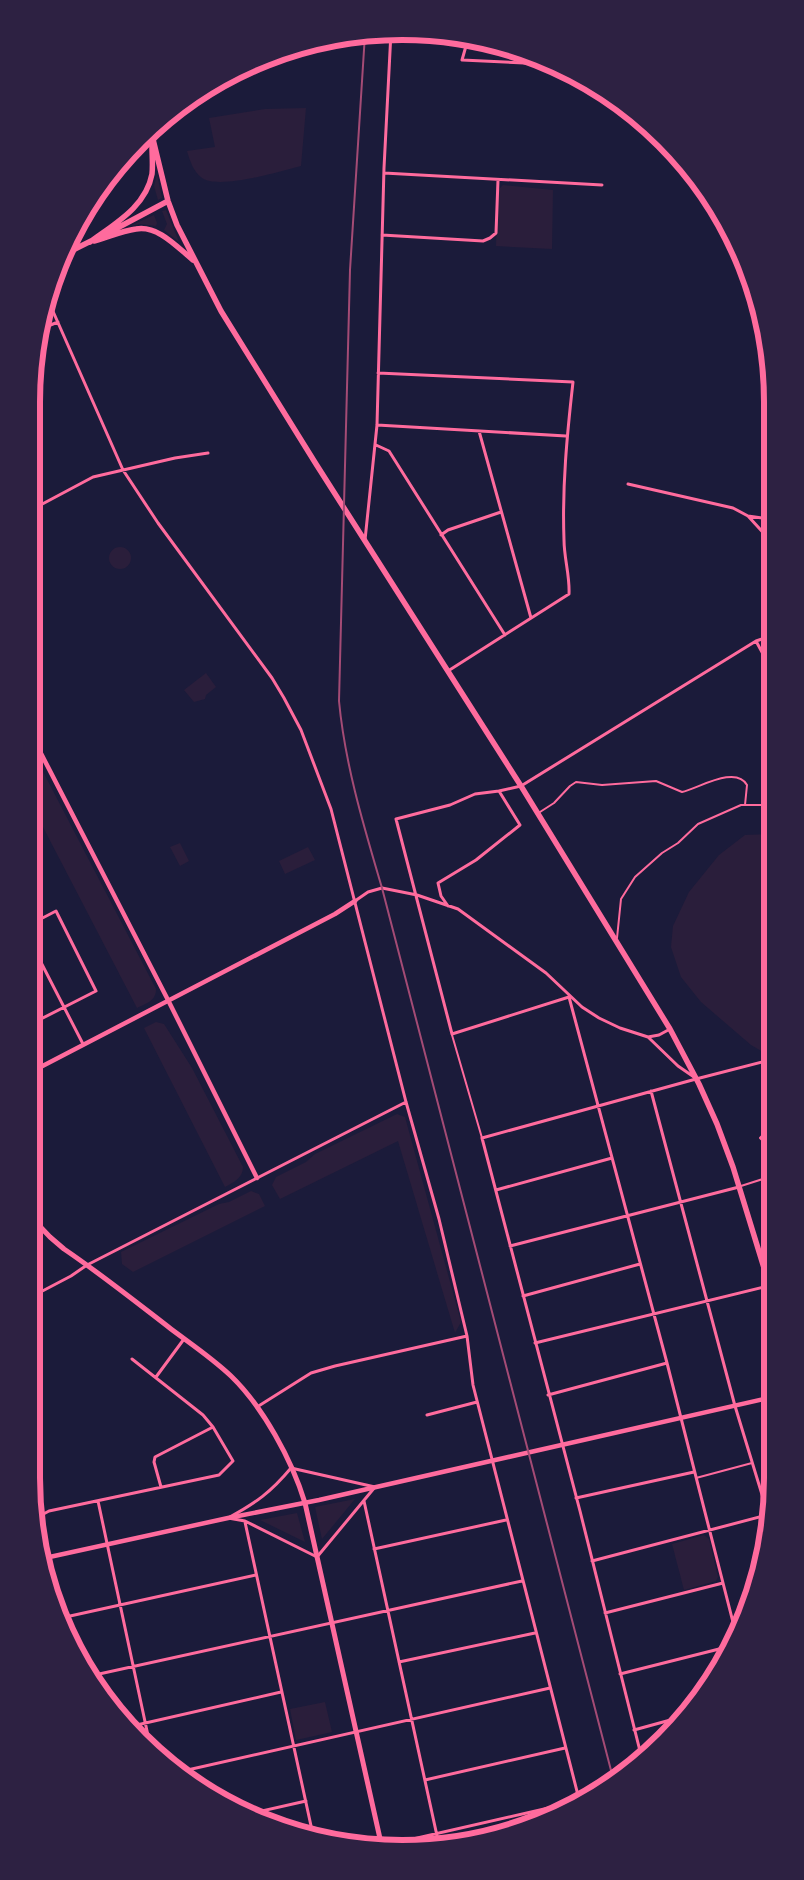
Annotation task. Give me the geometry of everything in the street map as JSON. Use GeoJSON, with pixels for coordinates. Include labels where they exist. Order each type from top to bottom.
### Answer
{"type":"FeatureCollection","features":[{"type":"Feature","properties":{"kind":"main road"},"geometry":{"type":"LineString","coordinates":[[153,139],[168,201],[177,226],[221,311],[538,813],[670,1029],[696,1078],[717,1124],[764,1264]]}},
{"type":"Feature","properties":{"kind":"main road"},"geometry":{"type":"LineString","coordinates":[[90,242],[134,209],[142,198],[152,174],[152,140]]}},
{"type":"Feature","properties":{"kind":"main road"},"geometry":{"type":"LineString","coordinates":[[74,250],[168,201]]}},
{"type":"Feature","properties":{"kind":"main road"},"geometry":{"type":"LineString","coordinates":[[90,242],[137,228],[147,229],[162,235],[195,262]]}},
{"type":"Feature","properties":{"kind":"main road"},"geometry":{"type":"LineString","coordinates":[[40,1227],[50,1238],[184,1339],[231,1377],[256,1408],[291,1468],[305,1503],[379,1839]]}},
{"type":"Feature","properties":{"kind":"street"},"geometry":{"type":"LineString","coordinates":[[364,539],[376,445],[384,173],[392,40]]}},
{"type":"Feature","properties":{"kind":"street"},"geometry":{"type":"LineString","coordinates":[[466,46],[462,60],[529,63]]}},
{"type":"Feature","properties":{"kind":"street"},"geometry":{"type":"LineString","coordinates":[[384,173],[602,185]]}},
{"type":"Feature","properties":{"kind":"street"},"geometry":{"type":"LineString","coordinates":[[382,235],[483,241],[490,238],[496,232],[498,180]]}},
{"type":"Feature","properties":{"kind":"street"},"geometry":{"type":"LineString","coordinates":[[52,309],[123,470],[158,523],[272,678],[294,714],[317,769],[328,801],[406,1102],[439,1219],[467,1336],[471,1374],[477,1402],[578,1795]]}},
{"type":"Feature","properties":{"kind":"street"},"geometry":{"type":"LineString","coordinates":[[48,326],[58,322]]}},
{"type":"Feature","properties":{"kind":"street"},"geometry":{"type":"LineString","coordinates":[[378,373],[573,382],[566,436],[564,540],[569,594],[448,671]]}},
{"type":"Feature","properties":{"kind":"street"},"geometry":{"type":"LineString","coordinates":[[377,425],[566,436]]}},
{"type":"Feature","properties":{"kind":"street"},"geometry":{"type":"LineString","coordinates":[[479,431],[531,618]]}},
{"type":"Feature","properties":{"kind":"street"},"geometry":{"type":"LineString","coordinates":[[376,445],[389,451],[505,635]]}},
{"type":"Feature","properties":{"kind":"street"},"geometry":{"type":"LineString","coordinates":[[40,505],[93,477],[208,453]]}},
{"type":"Feature","properties":{"kind":"street"},"geometry":{"type":"LineString","coordinates":[[628,484],[733,508],[748,516],[764,533]]}},
{"type":"Feature","properties":{"kind":"street"},"geometry":{"type":"LineString","coordinates":[[442,534],[448,530],[502,512]]}},
{"type":"Feature","properties":{"kind":"street"},"geometry":{"type":"LineString","coordinates":[[748,516],[764,518]]}},
{"type":"Feature","properties":{"kind":"street"},"geometry":{"type":"LineString","coordinates":[[570,997],[452,1034],[396,819],[450,805],[475,794],[498,792],[521,786],[756,641],[764,639]]}},
{"type":"Feature","properties":{"kind":"street"},"geometry":{"type":"LineString","coordinates":[[756,641],[764,656]]}},
{"type":"Feature","properties":{"kind":"street"},"geometry":{"type":"LineString","coordinates":[[41,753],[257,1178]]}},
{"type":"Feature","properties":{"kind":"street"},"geometry":{"type":"LineString","coordinates":[[448,906],[442,896],[438,883],[476,860],[520,824],[498,792]]}},
{"type":"Feature","properties":{"kind":"street"},"geometry":{"type":"LineString","coordinates":[[40,1067],[335,914],[368,892],[382,888],[417,895],[458,909],[546,973],[570,997],[598,1018],[620,1028],[648,1037],[678,1066],[696,1078]]}},
{"type":"Feature","properties":{"kind":"street"},"geometry":{"type":"LineString","coordinates":[[40,919],[56,911],[96,991],[40,1019]]}},
{"type":"Feature","properties":{"kind":"street"},"geometry":{"type":"LineString","coordinates":[[40,960],[83,1044]]}},
{"type":"Feature","properties":{"kind":"street"},"geometry":{"type":"LineString","coordinates":[[570,997],[654,1313],[733,1623]]}},
{"type":"Feature","properties":{"kind":"street"},"geometry":{"type":"LineString","coordinates":[[648,1037],[659,1035],[670,1029]]}},
{"type":"Feature","properties":{"kind":"street"},"geometry":{"type":"LineString","coordinates":[[640,1751],[482,1138],[696,1078],[764,1062]]}},
{"type":"Feature","properties":{"kind":"street"},"geometry":{"type":"LineString","coordinates":[[651,1091],[735,1406],[763,1500]]}},
{"type":"Feature","properties":{"kind":"street"},"geometry":{"type":"LineString","coordinates":[[40,1292],[87,1265],[406,1102]]}},
{"type":"Feature","properties":{"kind":"street"},"geometry":{"type":"LineString","coordinates":[[496,1190],[612,1158]]}},
{"type":"Feature","properties":{"kind":"street"},"geometry":{"type":"LineString","coordinates":[[510,1246],[739,1187]]}},
{"type":"Feature","properties":{"kind":"street"},"geometry":{"type":"LineString","coordinates":[[523,1296],[640,1264]]}},
{"type":"Feature","properties":{"kind":"street"},"geometry":{"type":"LineString","coordinates":[[535,1344],[764,1287]]}},
{"type":"Feature","properties":{"kind":"street"},"geometry":{"type":"LineString","coordinates":[[256,1408],[312,1373],[467,1336]]}},
{"type":"Feature","properties":{"kind":"street"},"geometry":{"type":"LineString","coordinates":[[156,1377],[184,1339]]}},
{"type":"Feature","properties":{"kind":"street"},"geometry":{"type":"LineString","coordinates":[[42,1515],[49,1512],[219,1475],[234,1461],[213,1427],[203,1415],[132,1359]]}},
{"type":"Feature","properties":{"kind":"street"},"geometry":{"type":"LineString","coordinates":[[548,1395],[667,1363]]}},
{"type":"Feature","properties":{"kind":"street"},"geometry":{"type":"LineString","coordinates":[[49,1557],[305,1503],[764,1399]]}},
{"type":"Feature","properties":{"kind":"street"},"geometry":{"type":"LineString","coordinates":[[427,1415],[477,1402]]}},
{"type":"Feature","properties":{"kind":"street"},"geometry":{"type":"LineString","coordinates":[[161,1488],[154,1462],[155,1457],[213,1427]]}},
{"type":"Feature","properties":{"kind":"street"},"geometry":{"type":"LineString","coordinates":[[228,1518],[256,1503],[275,1487],[291,1468],[375,1487]]}},
{"type":"Feature","properties":{"kind":"street"},"geometry":{"type":"LineString","coordinates":[[576,1498],[694,1472]]}},
{"type":"Feature","properties":{"kind":"street"},"geometry":{"type":"LineString","coordinates":[[228,1518],[244,1521],[317,1557],[375,1487]]}},
{"type":"Feature","properties":{"kind":"street"},"geometry":{"type":"LineString","coordinates":[[364,1500],[437,1838]]}},
{"type":"Feature","properties":{"kind":"street"},"geometry":{"type":"LineString","coordinates":[[98,1502],[148,1736]]}},
{"type":"Feature","properties":{"kind":"street"},"geometry":{"type":"LineString","coordinates":[[592,1561],[762,1514]]}},
{"type":"Feature","properties":{"kind":"street"},"geometry":{"type":"LineString","coordinates":[[374,1549],[506,1520]]}},
{"type":"Feature","properties":{"kind":"street"},"geometry":{"type":"LineString","coordinates":[[244,1521],[312,1829]]}},
{"type":"Feature","properties":{"kind":"street"},"geometry":{"type":"LineString","coordinates":[[68,1616],[256,1576]]}},
{"type":"Feature","properties":{"kind":"street"},"geometry":{"type":"LineString","coordinates":[[98,1674],[522,1581]]}},
{"type":"Feature","properties":{"kind":"street"},"geometry":{"type":"LineString","coordinates":[[605,1613],[723,1583]]}},
{"type":"Feature","properties":{"kind":"street"},"geometry":{"type":"LineString","coordinates":[[399,1662],[535,1633]]}},
{"type":"Feature","properties":{"kind":"street"},"geometry":{"type":"LineString","coordinates":[[620,1674],[722,1648]]}},
{"type":"Feature","properties":{"kind":"street"},"geometry":{"type":"LineString","coordinates":[[189,1770],[550,1688]]}},
{"type":"Feature","properties":{"kind":"street"},"geometry":{"type":"LineString","coordinates":[[137,1725],[281,1692]]}},
{"type":"Feature","properties":{"kind":"street"},"geometry":{"type":"LineString","coordinates":[[634,1730],[671,1720]]}},
{"type":"Feature","properties":{"kind":"street"},"geometry":{"type":"LineString","coordinates":[[425,1780],[565,1748]]}},
{"type":"Feature","properties":{"kind":"street"},"geometry":{"type":"LineString","coordinates":[[261,1811],[306,1801]]}},
{"type":"Feature","properties":{"kind":"street"},"geometry":{"type":"LineString","coordinates":[[408,1840],[549,1809]]}},
{"type":"Feature","properties":{"kind":"lane"},"geometry":{"type":"LineString","coordinates":[[538,813],[554,803],[576,782],[602,785],[656,781],[682,792],[735,776],[743,780],[747,785],[745,805]]}},
{"type":"Feature","properties":{"kind":"lane"},"geometry":{"type":"LineString","coordinates":[[616,943],[621,899],[635,877],[662,853],[678,843],[698,824],[745,805],[764,805]]}},
{"type":"Feature","properties":{"kind":"lane"},"geometry":{"type":"LineString","coordinates":[[452,1034],[482,1138]]}},
{"type":"Feature","properties":{"kind":"lane"},"geometry":{"type":"LineString","coordinates":[[739,1187],[764,1179]]}},
{"type":"Feature","properties":{"kind":"lane"},"geometry":{"type":"LineString","coordinates":[[696,1478],[752,1463]]}},
{"type":"Feature","properties":{"kind":"shaded area"},"geometry":{"type":"Polygon","coordinates":[[[306,108],[301,166],[236,181],[222,182],[202,178],[192,166],[187,151],[215,147],[209,118],[265,109],[306,108]]]}},
{"type":"Feature","properties":{"kind":"shaded area"},"geometry":{"type":"Polygon","coordinates":[[[157,174],[162,198],[158,200],[154,186],[157,174]]]}},
{"type":"Feature","properties":{"kind":"shaded area"},"geometry":{"type":"Polygon","coordinates":[[[503,185],[553,190],[552,249],[496,246],[498,190],[503,185]]]}},
{"type":"Feature","properties":{"kind":"shaded area"},"geometry":{"type":"Polygon","coordinates":[[[166,210],[179,242],[164,230],[167,224],[162,211],[166,210]]]}},
{"type":"Feature","properties":{"kind":"shaded area"},"geometry":{"type":"Polygon","coordinates":[[[154,215],[157,223],[156,226],[140,224],[130,226],[154,215]]]}},
{"type":"Feature","properties":{"kind":"shaded area"},"geometry":{"type":"Polygon","coordinates":[[[120,547],[128,550],[131,558],[128,566],[120,569],[112,566],[109,558],[112,550],[120,547]]]}},
{"type":"Feature","properties":{"kind":"shaded area"},"geometry":{"type":"Polygon","coordinates":[[[206,673],[216,687],[206,695],[205,699],[194,702],[184,690],[206,673]]]}},
{"type":"Feature","properties":{"kind":"shaded area"},"geometry":{"type":"Polygon","coordinates":[[[40,766],[156,989],[153,999],[137,1008],[40,821],[40,766]]]}},
{"type":"Feature","properties":{"kind":"shaded area"},"geometry":{"type":"Polygon","coordinates":[[[764,834],[764,1052],[751,1045],[701,1002],[681,977],[671,947],[673,926],[689,892],[719,855],[745,835],[764,834]]]}},
{"type":"Feature","properties":{"kind":"shaded area"},"geometry":{"type":"Polygon","coordinates":[[[180,843],[189,861],[180,866],[170,847],[180,843]]]}},
{"type":"Feature","properties":{"kind":"shaded area"},"geometry":{"type":"Polygon","coordinates":[[[308,847],[315,860],[285,874],[279,861],[308,847]]]}},
{"type":"Feature","properties":{"kind":"shaded area"},"geometry":{"type":"Polygon","coordinates":[[[156,1022],[164,1024],[192,1068],[243,1167],[240,1177],[225,1187],[144,1028],[156,1022]]]}},
{"type":"Feature","properties":{"kind":"shaded area"},"geometry":{"type":"Polygon","coordinates":[[[397,1114],[405,1117],[461,1322],[455,1333],[398,1141],[280,1199],[272,1185],[276,1177],[306,1162],[315,1154],[397,1114]]]}},
{"type":"Feature","properties":{"kind":"shaded area"},"geometry":{"type":"Polygon","coordinates":[[[251,1191],[259,1194],[265,1206],[133,1272],[122,1264],[121,1252],[219,1204],[229,1202],[251,1191]]]}},
{"type":"Feature","properties":{"kind":"shaded area"},"geometry":{"type":"Polygon","coordinates":[[[355,1499],[322,1539],[315,1507],[355,1499]]]}},
{"type":"Feature","properties":{"kind":"shaded area"},"geometry":{"type":"Polygon","coordinates":[[[297,1513],[305,1542],[260,1520],[297,1513]]]}},
{"type":"Feature","properties":{"kind":"shaded area"},"geometry":{"type":"Polygon","coordinates":[[[704,1535],[709,1539],[718,1577],[716,1581],[684,1590],[672,1544],[704,1535]]]}},
{"type":"Feature","properties":{"kind":"shaded area"},"geometry":{"type":"Polygon","coordinates":[[[325,1702],[332,1732],[296,1740],[290,1709],[325,1702]]]}},
{"type":"Feature","properties":{"kind":"railway"},"geometry":{"type":"LineString","coordinates":[[364,42],[350,270],[339,701],[342,725],[356,796],[382,888],[612,1773]]}}]}
